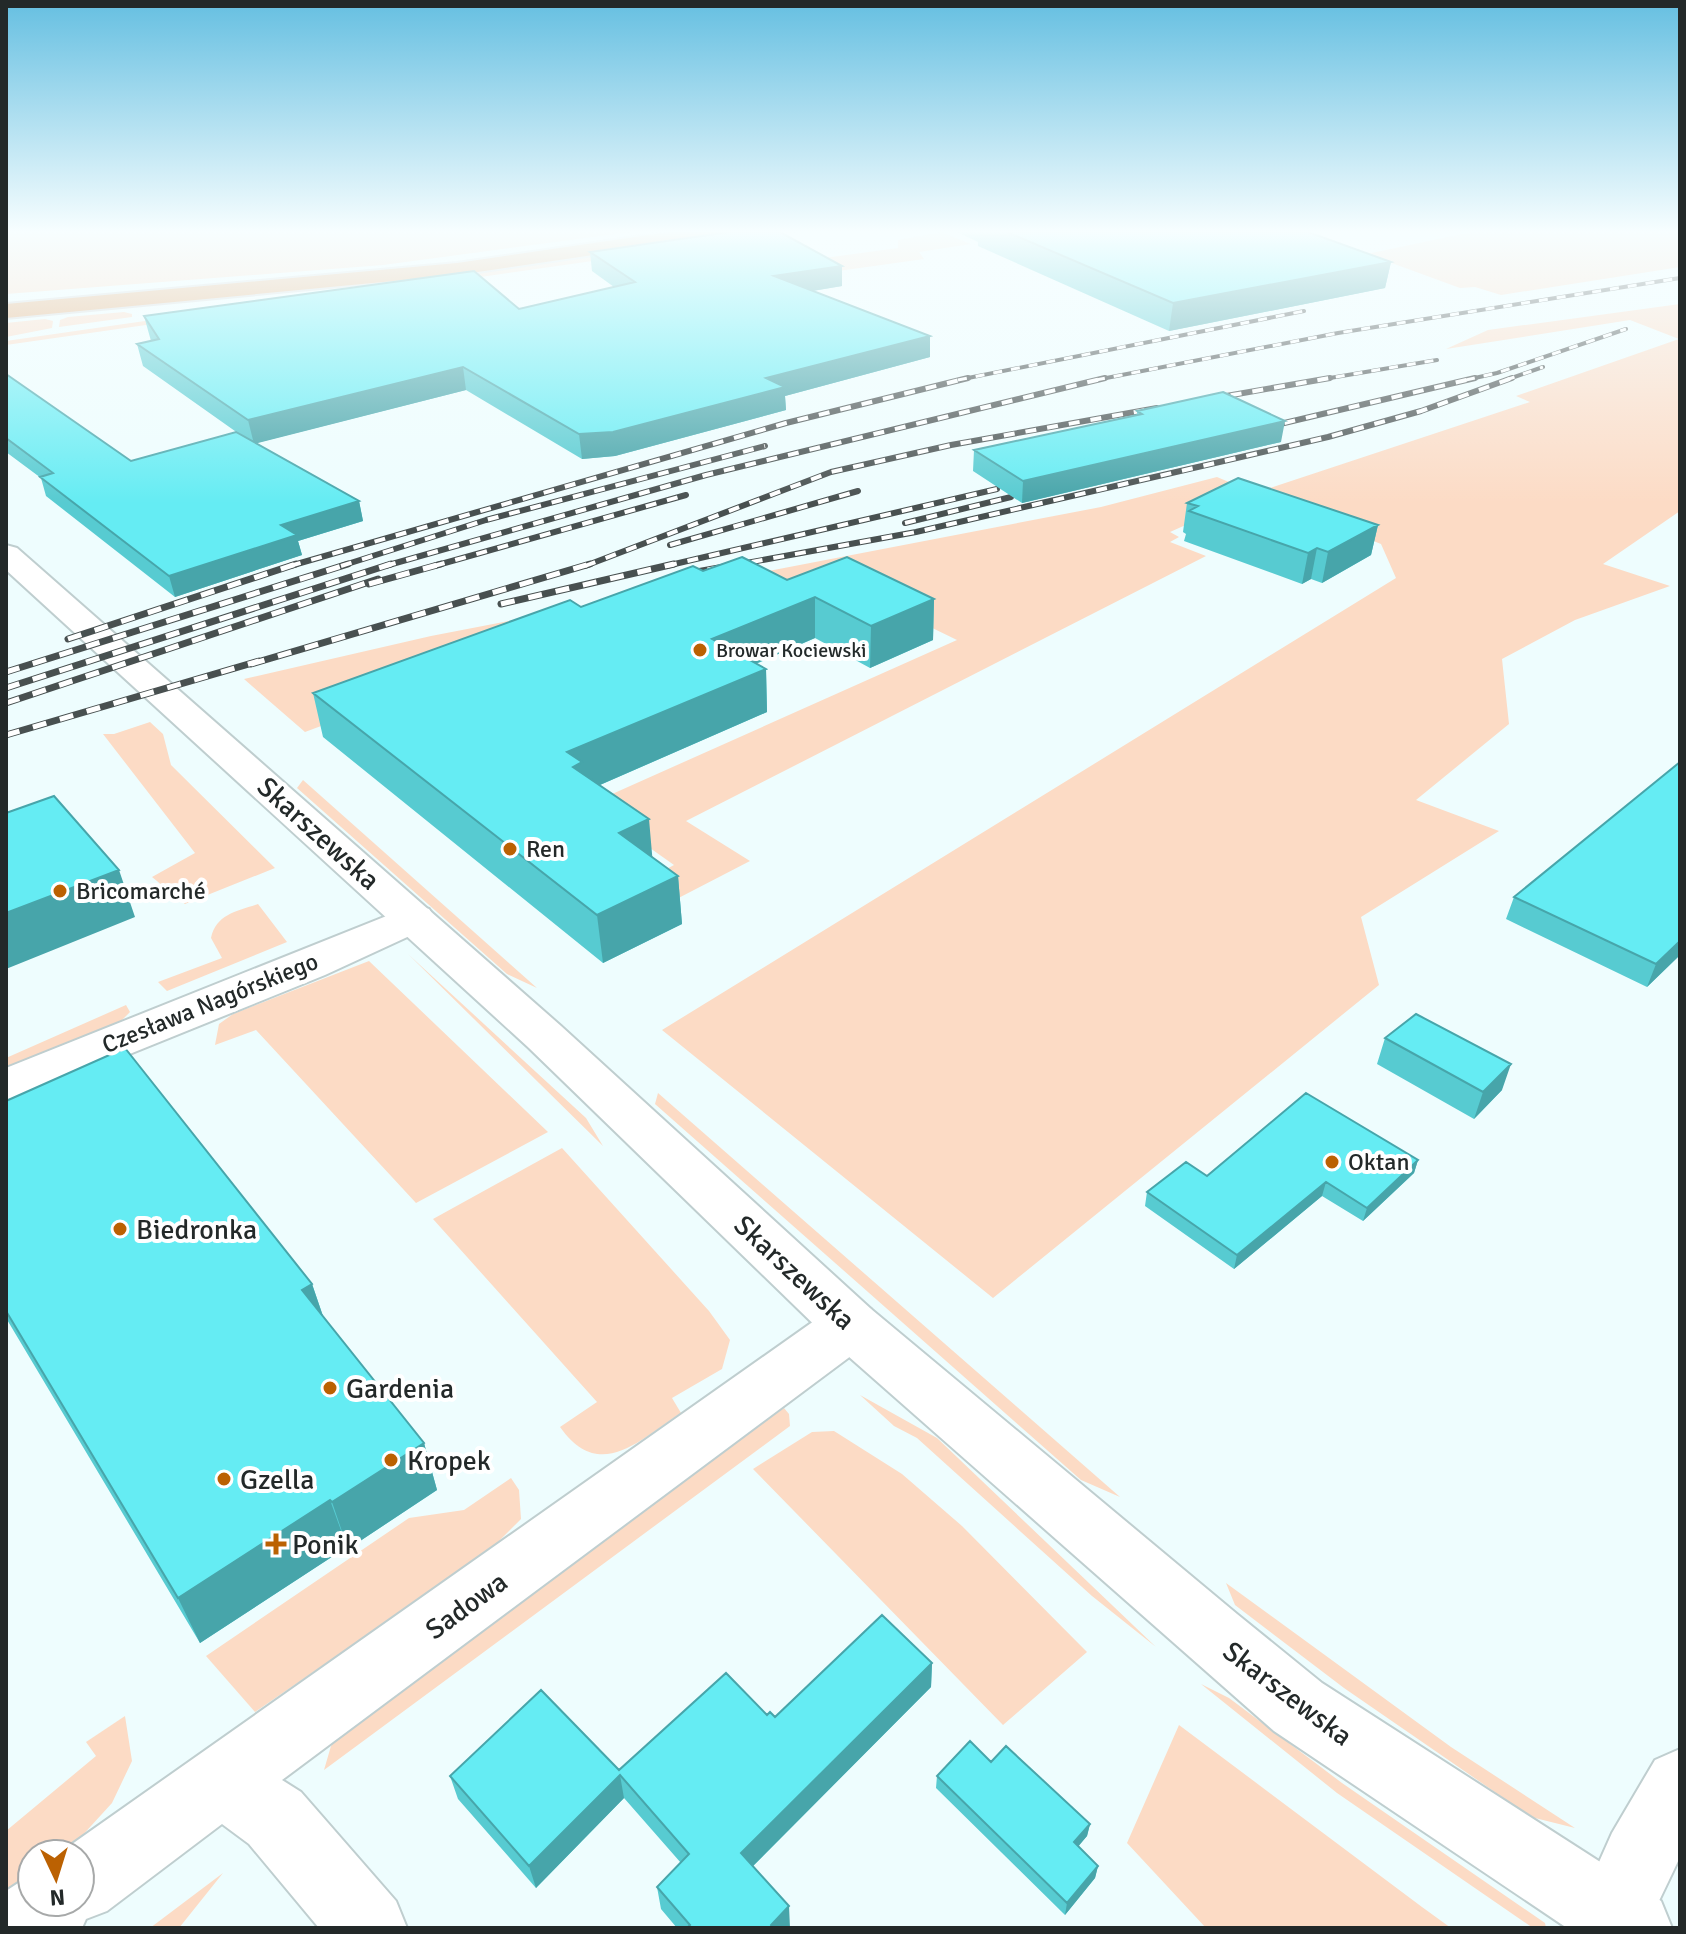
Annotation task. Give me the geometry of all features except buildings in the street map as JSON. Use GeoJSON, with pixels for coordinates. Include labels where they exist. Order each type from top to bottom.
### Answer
{"type":"FeatureCollection","features":[{"type":"Feature","properties":{"kind":"main road","name":"Skarszewska"},"geometry":{"type":"LineString","coordinates":[[12,567],[414,918],[851,1325],[1298,1707],[1624,1922]]}},
{"type":"Feature","properties":{"kind":"main road","name":"Czesława Nagórskiego"},"geometry":{"type":"LineString","coordinates":[[6,1087],[78,1055],[309,965],[414,918]]}},
{"type":"Feature","properties":{"kind":"main road","name":"Sadowa"},"geometry":{"type":"LineString","coordinates":[[96,1873],[851,1325]]}},
{"type":"Feature","properties":{"kind":"main road"},"geometry":{"type":"LineString","coordinates":[[223,1782],[275,1818],[369,1928]]}},
{"type":"Feature","properties":{"kind":"main road"},"geometry":{"type":"LineString","coordinates":[[1624,1922],[1638,1859],[1680,1785]]}},
{"type":"Feature","properties":{"kind":"shaded area"},"geometry":{"type":"Polygon","coordinates":[[[53,322],[52,328],[6,337],[6,323],[53,322]]]}},
{"type":"Feature","properties":{"kind":"shaded area"},"geometry":{"type":"Polygon","coordinates":[[[60,322],[94,322],[59,327],[60,322]]]}},
{"type":"Feature","properties":{"kind":"shaded area"},"geometry":{"type":"Polygon","coordinates":[[[136,322],[165,322],[6,345],[6,341],[136,322]]]}},
{"type":"Feature","properties":{"kind":"shaded area"},"geometry":{"type":"Polygon","coordinates":[[[1545,322],[1616,322],[1446,349],[1488,330],[1545,322]]]}},
{"type":"Feature","properties":{"kind":"shaded area"},"geometry":{"type":"Polygon","coordinates":[[[1636,322],[1680,322],[1680,511],[1603,564],[1670,586],[1575,620],[1502,659],[1509,724],[1416,800],[1499,831],[1361,917],[1379,985],[993,1298],[662,1030],[1396,578],[1381,544],[1255,494],[1170,532],[1179,537],[1170,542],[1206,556],[686,821],[750,861],[665,905],[637,885],[674,865],[602,814],[601,799],[957,640],[848,587],[584,628],[305,732],[244,679],[431,636],[1101,507],[1217,477],[1255,493],[1530,402],[1516,396],[1679,339],[1636,322]]]}},
{"type":"Feature","properties":{"kind":"shaded area"},"geometry":{"type":"Polygon","coordinates":[[[150,722],[163,734],[171,765],[275,868],[185,904],[152,877],[195,853],[103,734],[114,734],[150,722]]]}},
{"type":"Feature","properties":{"kind":"shaded area"},"geometry":{"type":"Polygon","coordinates":[[[303,780],[537,988],[507,974],[297,788],[303,780]]]}},
{"type":"Feature","properties":{"kind":"shaded area"},"geometry":{"type":"Polygon","coordinates":[[[258,904],[287,942],[167,991],[158,982],[222,958],[211,938],[218,924],[228,915],[258,904]]]}},
{"type":"Feature","properties":{"kind":"shaded area"},"geometry":{"type":"Polygon","coordinates":[[[408,954],[586,1118],[603,1146],[408,954]]]}},
{"type":"Feature","properties":{"kind":"shaded area"},"geometry":{"type":"Polygon","coordinates":[[[369,961],[548,1132],[416,1203],[256,1030],[215,1045],[219,1024],[233,1014],[369,961]]]}},
{"type":"Feature","properties":{"kind":"shaded area"},"geometry":{"type":"Polygon","coordinates":[[[126,1005],[130,1012],[120,1022],[6,1070],[6,1058],[126,1005]]]}},
{"type":"Feature","properties":{"kind":"shaded area"},"geometry":{"type":"Polygon","coordinates":[[[658,1093],[1120,1497],[1081,1480],[655,1104],[658,1093]]]}},
{"type":"Feature","properties":{"kind":"shaded area"},"geometry":{"type":"Polygon","coordinates":[[[562,1148],[709,1311],[730,1340],[722,1369],[672,1398],[681,1413],[635,1444],[605,1454],[590,1452],[575,1444],[560,1427],[597,1402],[433,1219],[562,1148]]]}},
{"type":"Feature","properties":{"kind":"shaded area"},"geometry":{"type":"Polygon","coordinates":[[[860,1395],[937,1438],[1156,1647],[1092,1596],[917,1438],[894,1426],[860,1395]]]}},
{"type":"Feature","properties":{"kind":"shaded area"},"geometry":{"type":"Polygon","coordinates":[[[784,1408],[789,1414],[790,1426],[324,1770],[331,1746],[352,1719],[784,1408]]]}},
{"type":"Feature","properties":{"kind":"shaded area"},"geometry":{"type":"Polygon","coordinates":[[[834,1431],[902,1474],[962,1526],[1087,1652],[1003,1725],[753,1469],[812,1432],[834,1431]]]}},
{"type":"Feature","properties":{"kind":"shaded area"},"geometry":{"type":"Polygon","coordinates":[[[511,1478],[519,1490],[521,1519],[488,1552],[255,1712],[206,1656],[409,1518],[464,1510],[511,1478]]]}},
{"type":"Feature","properties":{"kind":"shaded area"},"geometry":{"type":"Polygon","coordinates":[[[1226,1583],[1451,1747],[1575,1828],[1531,1817],[1344,1688],[1235,1605],[1226,1583]]]}},
{"type":"Feature","properties":{"kind":"shaded area"},"geometry":{"type":"Polygon","coordinates":[[[1201,1684],[1229,1698],[1342,1783],[1545,1923],[1546,1928],[1533,1928],[1337,1793],[1201,1684]]]}},
{"type":"Feature","properties":{"kind":"shaded area"},"geometry":{"type":"Polygon","coordinates":[[[125,1716],[132,1761],[112,1803],[80,1838],[16,1838],[16,1883],[6,1890],[6,1831],[96,1756],[86,1742],[125,1716]]]}},
{"type":"Feature","properties":{"kind":"shaded area"},"geometry":{"type":"Polygon","coordinates":[[[1179,1725],[1451,1928],[1206,1928],[1127,1843],[1179,1725]]]}},
{"type":"Feature","properties":{"kind":"shaded area"},"geometry":{"type":"Polygon","coordinates":[[[223,1873],[179,1928],[150,1928],[223,1873]]]}},
{"type":"Feature","properties":{"kind":"railway"},"geometry":{"type":"LineString","coordinates":[[968,378],[1248,322]]}},
{"type":"Feature","properties":{"kind":"railway"},"geometry":{"type":"LineString","coordinates":[[1100,379],[1405,322]]}},
{"type":"Feature","properties":{"kind":"railway"},"geometry":{"type":"LineString","coordinates":[[1466,380],[1497,373],[1626,329]]}},
{"type":"Feature","properties":{"kind":"railway"},"geometry":{"type":"LineString","coordinates":[[1318,380],[1437,360]]}},
{"type":"Feature","properties":{"kind":"railway"},"geometry":{"type":"LineString","coordinates":[[1506,380],[1543,367]]}},
{"type":"Feature","properties":{"kind":"railway"},"geometry":{"type":"LineString","coordinates":[[290,566],[786,423],[968,378]]}},
{"type":"Feature","properties":{"kind":"railway"},"geometry":{"type":"LineString","coordinates":[[958,380],[968,378]]}},
{"type":"Feature","properties":{"kind":"railway"},"geometry":{"type":"LineString","coordinates":[[1100,379],[1105,378]]}},
{"type":"Feature","properties":{"kind":"railway"},"geometry":{"type":"LineString","coordinates":[[1209,399],[1330,378]]}},
{"type":"Feature","properties":{"kind":"railway"},"geometry":{"type":"LineString","coordinates":[[1263,428],[1475,378]]}},
{"type":"Feature","properties":{"kind":"railway"},"geometry":{"type":"LineString","coordinates":[[737,565],[916,532],[1328,437],[1421,411],[1512,378]]}},
{"type":"Feature","properties":{"kind":"railway"},"geometry":{"type":"LineString","coordinates":[[385,566],[706,475],[1100,379]]}},
{"type":"Feature","properties":{"kind":"railway"},"geometry":{"type":"LineString","coordinates":[[585,566],[831,472],[951,445],[1157,408]]}},
{"type":"Feature","properties":{"kind":"railway"},"geometry":{"type":"LineString","coordinates":[[341,566],[486,520],[765,446]]}},
{"type":"Feature","properties":{"kind":"railway"},"geometry":{"type":"LineString","coordinates":[[666,566],[997,489]]}},
{"type":"Feature","properties":{"kind":"railway"},"geometry":{"type":"LineString","coordinates":[[670,545],[858,491]]}},
{"type":"Feature","properties":{"kind":"railway"},"geometry":{"type":"LineString","coordinates":[[434,566],[686,495]]}},
{"type":"Feature","properties":{"kind":"railway"},"geometry":{"type":"LineString","coordinates":[[905,523],[1011,497]]}},
{"type":"Feature","properties":{"kind":"railway"},"geometry":{"type":"LineString","coordinates":[[68,639],[296,564]]}},
{"type":"Feature","properties":{"kind":"railway"},"geometry":{"type":"LineString","coordinates":[[6,672],[348,564]]}},
{"type":"Feature","properties":{"kind":"railway"},"geometry":{"type":"LineString","coordinates":[[6,688],[391,564]]}},
{"type":"Feature","properties":{"kind":"railway"},"geometry":{"type":"LineString","coordinates":[[369,584],[441,564]]}},
{"type":"Feature","properties":{"kind":"railway"},"geometry":{"type":"LineString","coordinates":[[251,664],[590,564]]}},
{"type":"Feature","properties":{"kind":"railway"},"geometry":{"type":"LineString","coordinates":[[501,604],[674,564]]}},
{"type":"Feature","properties":{"kind":"railway"},"geometry":{"type":"LineString","coordinates":[[737,565],[741,564]]}},
{"type":"Feature","properties":{"kind":"railway"},"geometry":{"type":"LineString","coordinates":[[680,575],[737,565]]}},
{"type":"Feature","properties":{"kind":"railway"},"geometry":{"type":"LineString","coordinates":[[730,566],[737,565]]}},
{"type":"Feature","properties":{"kind":"railway"},"geometry":{"type":"LineString","coordinates":[[6,703],[378,579]]}},
{"type":"Feature","properties":{"kind":"railway"},"geometry":{"type":"LineString","coordinates":[[6,735],[259,661]]}},
{"type":"Feature","properties":{"kind":"place","name":"Browar Kociewski"},"geometry":{"type":"Point","coordinates":[700,650]}},
{"type":"Feature","properties":{"kind":"place","name":"Ren"},"geometry":{"type":"Point","coordinates":[510,849]}},
{"type":"Feature","properties":{"kind":"place","name":"Bricomarché"},"geometry":{"type":"Point","coordinates":[60,891]}},
{"type":"Feature","properties":{"kind":"place","name":"Oktan"},"geometry":{"type":"Point","coordinates":[1332,1162]}},
{"type":"Feature","properties":{"kind":"place","name":"Biedronka"},"geometry":{"type":"Point","coordinates":[120,1229]}},
{"type":"Feature","properties":{"kind":"place","name":"Gardenia"},"geometry":{"type":"Point","coordinates":[330,1388]}},
{"type":"Feature","properties":{"kind":"place","name":"Kropek"},"geometry":{"type":"Point","coordinates":[391,1460]}},
{"type":"Feature","properties":{"kind":"place","name":"Gzella"},"geometry":{"type":"Point","coordinates":[224,1479]}},
{"type":"Feature","properties":{"kind":"place","name":"Ponik"},"geometry":{"type":"Point","coordinates":[276,1544]}}]}
